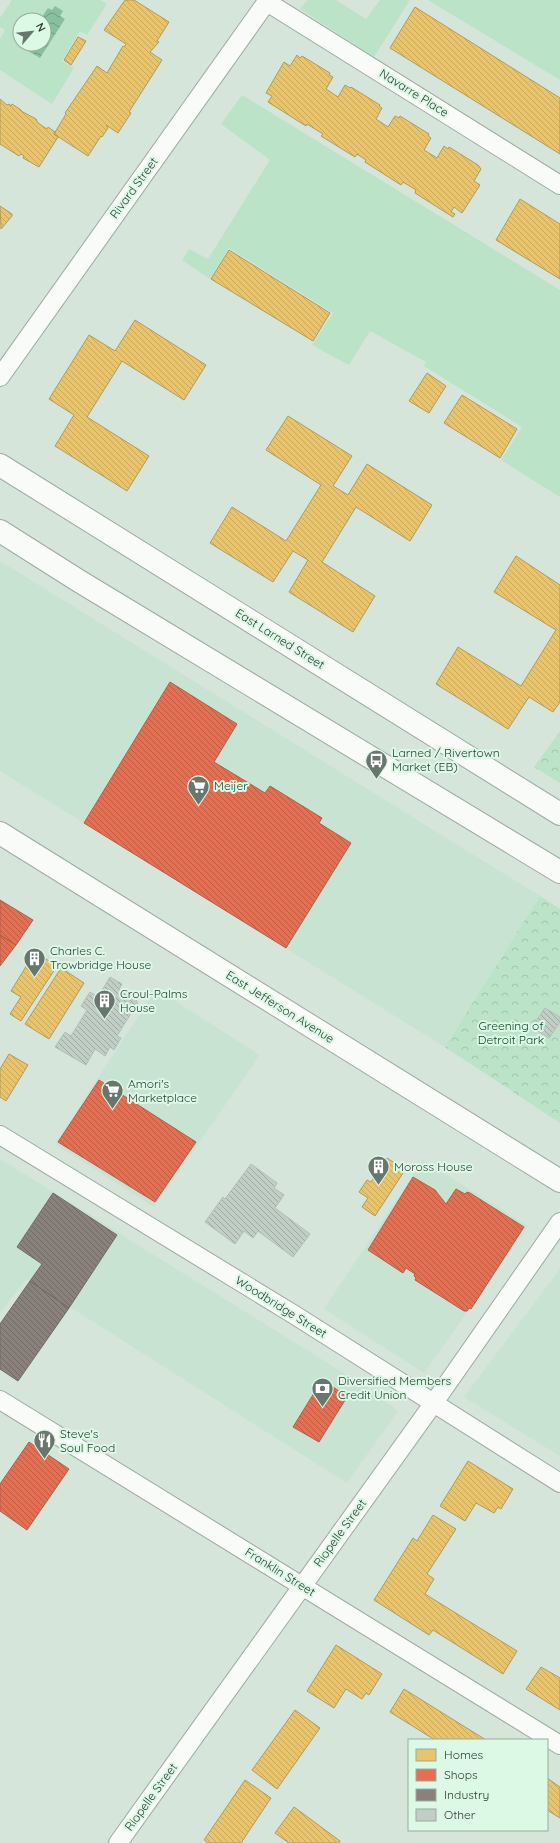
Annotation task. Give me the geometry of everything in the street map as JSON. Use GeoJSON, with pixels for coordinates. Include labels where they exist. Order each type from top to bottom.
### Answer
{"type":"FeatureCollection","features":[{"type":"Feature","properties":{"kind":"street","name":"Navarre Place"},"geometry":{"type":"LineString","coordinates":[[268,1],[560,185]]}},
{"type":"Feature","properties":{"kind":"street","name":"Rivard Street"},"geometry":{"type":"LineString","coordinates":[[0,377],[268,1]]}},
{"type":"Feature","properties":{"kind":"street","name":"East Larned Street"},"geometry":{"type":"LineString","coordinates":[[1,467],[560,814]]}},
{"type":"Feature","properties":{"kind":"street"},"geometry":{"type":"LineString","coordinates":[[0,531],[79,581],[560,872]]}},
{"type":"Feature","properties":{"kind":"street","name":"East Jefferson Avenue"},"geometry":{"type":"LineString","coordinates":[[0,833],[560,1181]]}},
{"type":"Feature","properties":{"kind":"street","name":"Woodbridge Street"},"geometry":{"type":"LineString","coordinates":[[0,1135],[293,1314],[560,1483]]}},
{"type":"Feature","properties":{"kind":"street","name":"Riopelle Street"},"geometry":{"type":"LineString","coordinates":[[118,1843],[433,1404],[560,1222]]}},
{"type":"Feature","properties":{"kind":"street","name":"Franklin Street"},"geometry":{"type":"LineString","coordinates":[[0,1400],[560,1745]]}},
{"type":"Feature","properties":{"kind":"shaded area"},"geometry":{"type":"Polygon","coordinates":[[[0,561],[540,896],[445,1047],[0,771],[0,561]]]}},
{"type":"Feature","properties":{"kind":"shaded area"},"geometry":{"type":"Polygon","coordinates":[[[156,989],[260,1055],[154,1207],[55,1144],[156,989]]]}},
{"type":"Feature","properties":{"kind":"shaded area"},"geometry":{"type":"Polygon","coordinates":[[[0,1159],[123,1235],[119,1241],[123,1236],[368,1388],[398,1411],[347,1483],[26,1279],[0,1313],[0,1159]]]}},
{"type":"Feature","properties":{"kind":"shaded area"},"geometry":{"type":"Polygon","coordinates":[[[423,1160],[528,1226],[424,1373],[324,1309],[423,1160]]]}},
{"type":"Feature","properties":{"kind":"shaded area"},"geometry":{"type":"Polygon","coordinates":[[[560,1269],[560,1456],[464,1397],[560,1269]]]}},
{"type":"Feature","properties":{"kind":"green space"},"geometry":{"type":"Polygon","coordinates":[[[12,0],[100,0],[107,4],[87,35],[80,31],[62,61],[74,68],[52,104],[0,70],[0,39],[5,30],[0,27],[0,18],[12,0]]]}},
{"type":"Feature","properties":{"kind":"green space"},"geometry":{"type":"Polygon","coordinates":[[[307,0],[336,0],[366,19],[380,0],[410,0],[374,57],[300,9],[307,0]]]}},
{"type":"Feature","properties":{"kind":"green space"},"geometry":{"type":"Polygon","coordinates":[[[428,0],[560,0],[560,80],[428,0]]]}},
{"type":"Feature","properties":{"kind":"green space"},"geometry":{"type":"Polygon","coordinates":[[[242,95],[560,290],[560,497],[501,460],[522,427],[424,366],[426,362],[370,331],[349,365],[312,345],[333,313],[229,248],[210,279],[182,260],[189,249],[208,259],[270,160],[221,124],[242,95]]]}},
{"type":"Feature","properties":{"kind":"green space"},"geometry":{"type":"Polygon","coordinates":[[[560,731],[560,783],[534,767],[560,731]]]}},
{"type":"Feature","properties":{"kind":"green space","name":"Greening of Detroit Park"},"geometry":{"type":"Polygon","coordinates":[[[540,896],[560,909],[560,1123],[445,1047],[540,896]]]}},
{"type":"Feature","properties":{"kind":"water"},"geometry":{"type":"Polygon","coordinates":[[[55,6],[63,11],[60,16],[65,19],[52,39],[52,12],[45,12],[48,8],[52,10],[55,6]]]}},
{"type":"Feature","properties":{"kind":"water"},"geometry":{"type":"Polygon","coordinates":[[[30,52],[44,52],[40,58],[30,52]]]}},
{"type":"Feature","properties":{"kind":"building: Homes"},"geometry":{"type":"Polygon","coordinates":[[[125,0],[134,0],[169,22],[157,41],[159,42],[150,52],[162,60],[129,112],[131,113],[118,133],[106,125],[108,128],[88,156],[54,134],[66,114],[65,113],[97,66],[107,73],[123,46],[124,47],[126,44],[104,30],[125,0]]]}},
{"type":"Feature","properties":{"kind":"building: Homes"},"geometry":{"type":"Polygon","coordinates":[[[415,7],[560,98],[560,154],[390,48],[415,7]]]}},
{"type":"Feature","properties":{"kind":"building: Homes"},"geometry":{"type":"Polygon","coordinates":[[[78,37],[86,41],[71,65],[64,60],[78,37]]]}},
{"type":"Feature","properties":{"kind":"building: Homes"},"geometry":{"type":"Polygon","coordinates":[[[297,55],[300,58],[302,56],[330,73],[329,75],[333,77],[326,89],[338,97],[345,85],[350,88],[351,87],[380,105],[379,106],[382,108],[376,119],[388,127],[395,116],[399,118],[400,116],[429,134],[428,136],[431,138],[424,150],[437,158],[444,146],[448,149],[449,147],[478,165],[481,169],[474,181],[480,185],[462,213],[454,207],[451,212],[455,214],[453,217],[415,193],[416,190],[403,182],[401,185],[365,162],[366,160],[357,154],[355,157],[321,136],[323,134],[307,124],[306,126],[268,102],[272,96],[266,93],[284,62],[290,66],[297,55]]]}},
{"type":"Feature","properties":{"kind":"building: Homes"},"geometry":{"type":"Polygon","coordinates":[[[0,99],[7,105],[9,104],[11,106],[12,104],[36,119],[38,123],[55,132],[54,134],[58,137],[39,167],[23,158],[24,156],[21,154],[19,156],[0,144],[0,99]]]}},
{"type":"Feature","properties":{"kind":"building: Homes"},"geometry":{"type":"Polygon","coordinates":[[[520,199],[560,224],[560,279],[496,240],[520,199]]]}},
{"type":"Feature","properties":{"kind":"building: Homes"},"geometry":{"type":"Polygon","coordinates":[[[0,206],[12,214],[1,229],[0,206]]]}},
{"type":"Feature","properties":{"kind":"building: Homes"},"geometry":{"type":"Polygon","coordinates":[[[229,250],[330,313],[313,341],[211,279],[229,250]]]}},
{"type":"Feature","properties":{"kind":"building: Homes"},"geometry":{"type":"Polygon","coordinates":[[[135,320],[206,365],[184,400],[122,361],[87,417],[149,456],[127,491],[55,446],[74,415],[49,399],[89,335],[115,351],[135,320]]]}},
{"type":"Feature","properties":{"kind":"building: Homes"},"geometry":{"type":"Polygon","coordinates":[[[427,373],[446,386],[429,413],[409,401],[427,373]]]}},
{"type":"Feature","properties":{"kind":"building: Homes"},"geometry":{"type":"Polygon","coordinates":[[[462,395],[517,429],[500,458],[444,423],[462,395]]]}},
{"type":"Feature","properties":{"kind":"building: Homes"},"geometry":{"type":"Polygon","coordinates":[[[288,416],[352,456],[333,486],[348,495],[367,464],[432,505],[410,541],[356,507],[322,562],[375,596],[353,632],[289,592],[308,560],[293,551],[273,582],[210,543],[232,507],[286,541],[321,485],[266,450],[288,416]]]}},
{"type":"Feature","properties":{"kind":"building: Homes"},"geometry":{"type":"Polygon","coordinates":[[[516,556],[560,585],[560,702],[553,712],[529,697],[508,729],[436,684],[458,647],[521,686],[556,630],[494,592],[516,556]]]}},
{"type":"Feature","properties":{"kind":"building: Homes","name":"Charles C. Trowbridge House"},"geometry":{"type":"Polygon","coordinates":[[[35,952],[57,966],[21,1021],[10,1014],[21,997],[11,991],[35,952]]]}},
{"type":"Feature","properties":{"kind":"building: Homes"},"geometry":{"type":"Polygon","coordinates":[[[61,968],[84,983],[49,1039],[25,1024],[61,968]]]}},
{"type":"Feature","properties":{"kind":"building: Homes"},"geometry":{"type":"Polygon","coordinates":[[[9,1054],[28,1065],[6,1101],[0,1097],[0,1069],[9,1054]]]}},
{"type":"Feature","properties":{"kind":"building: Homes","name":"Moross House"},"geometry":{"type":"Polygon","coordinates":[[[387,1158],[405,1170],[375,1216],[362,1207],[368,1198],[359,1192],[367,1180],[371,1182],[387,1158]]]}},
{"type":"Feature","properties":{"kind":"building: Homes"},"geometry":{"type":"Polygon","coordinates":[[[468,1461],[513,1489],[501,1509],[498,1507],[494,1513],[476,1503],[465,1521],[440,1506],[468,1461]]]}},
{"type":"Feature","properties":{"kind":"building: Homes"},"geometry":{"type":"Polygon","coordinates":[[[433,1515],[456,1529],[427,1574],[434,1579],[425,1594],[517,1651],[503,1674],[433,1630],[429,1635],[374,1600],[413,1538],[417,1541],[433,1515]]]}},
{"type":"Feature","properties":{"kind":"building: Homes"},"geometry":{"type":"Polygon","coordinates":[[[336,1645],[382,1674],[369,1695],[366,1693],[362,1699],[346,1689],[334,1708],[307,1691],[336,1645]]]}},
{"type":"Feature","properties":{"kind":"building: Homes"},"geometry":{"type":"Polygon","coordinates":[[[541,1667],[560,1678],[560,1710],[526,1689],[541,1667]]]}},
{"type":"Feature","properties":{"kind":"building: Homes"},"geometry":{"type":"Polygon","coordinates":[[[404,1689],[484,1739],[433,1739],[390,1712],[404,1689]]]}},
{"type":"Feature","properties":{"kind":"building: Homes"},"geometry":{"type":"Polygon","coordinates":[[[295,1710],[320,1728],[277,1789],[252,1770],[295,1710]]]}},
{"type":"Feature","properties":{"kind":"building: Homes"},"geometry":{"type":"Polygon","coordinates":[[[548,1779],[560,1787],[560,1818],[548,1811],[548,1779]]]}},
{"type":"Feature","properties":{"kind":"building: Homes"},"geometry":{"type":"Polygon","coordinates":[[[245,1780],[271,1798],[241,1843],[208,1843],[204,1840],[245,1780]]]}},
{"type":"Feature","properties":{"kind":"building: Homes"},"geometry":{"type":"Polygon","coordinates":[[[294,1807],[340,1841],[339,1843],[289,1843],[275,1833],[294,1807]]]}},
{"type":"Feature","properties":{"kind":"building: Shops","name":"Meijer"},"geometry":{"type":"Polygon","coordinates":[[[170,682],[237,724],[214,762],[265,793],[270,786],[322,818],[319,823],[351,843],[286,948],[84,823],[170,682]]]}},
{"type":"Feature","properties":{"kind":"building: Shops"},"geometry":{"type":"Polygon","coordinates":[[[0,900],[33,920],[16,945],[0,935],[0,900]]]}},
{"type":"Feature","properties":{"kind":"building: Shops"},"geometry":{"type":"Polygon","coordinates":[[[0,935],[16,945],[0,966],[0,935]]]}},
{"type":"Feature","properties":{"kind":"building: Shops","name":"Amori's Marketplace"},"geometry":{"type":"Polygon","coordinates":[[[99,1080],[196,1142],[155,1202],[58,1142],[99,1080]]]}},
{"type":"Feature","properties":{"kind":"building: Shops"},"geometry":{"type":"Polygon","coordinates":[[[413,1177],[435,1190],[446,1204],[456,1189],[465,1194],[467,1192],[524,1227],[471,1309],[469,1308],[467,1311],[464,1311],[415,1280],[415,1274],[406,1268],[403,1273],[368,1250],[413,1177]]]}},
{"type":"Feature","properties":{"kind":"building: Shops","name":"Diversified Members Credit Union"},"geometry":{"type":"Polygon","coordinates":[[[325,1381],[347,1397],[319,1442],[293,1427],[319,1385],[322,1387],[325,1381]]]}},
{"type":"Feature","properties":{"kind":"building: Shops"},"geometry":{"type":"Polygon","coordinates":[[[29,1442],[69,1469],[27,1530],[0,1511],[0,1484],[29,1442]]]}},
{"type":"Feature","properties":{"kind":"building: Industry"},"geometry":{"type":"Polygon","coordinates":[[[53,1193],[117,1235],[69,1308],[30,1281],[42,1264],[17,1247],[53,1193]]]}},
{"type":"Feature","properties":{"kind":"building: Industry"},"geometry":{"type":"Polygon","coordinates":[[[30,1281],[69,1308],[18,1381],[0,1369],[0,1324],[30,1281]]]}},
{"type":"Feature","properties":{"kind":"building: Other","name":"Croul-Palms House"},"geometry":{"type":"Polygon","coordinates":[[[110,977],[122,984],[119,989],[128,996],[134,994],[139,1007],[133,1010],[117,1036],[121,1038],[114,1050],[110,1047],[105,1056],[95,1049],[86,1065],[55,1047],[65,1032],[71,1036],[87,1010],[81,1006],[90,992],[98,997],[110,977]]]}},
{"type":"Feature","properties":{"kind":"building: Other"},"geometry":{"type":"Polygon","coordinates":[[[545,1008],[560,1017],[560,1022],[549,1038],[532,1027],[545,1008]]]}},
{"type":"Feature","properties":{"kind":"building: Other"},"geometry":{"type":"Polygon","coordinates":[[[251,1164],[277,1183],[274,1188],[284,1195],[275,1208],[310,1234],[293,1257],[258,1231],[253,1238],[244,1231],[235,1244],[205,1222],[223,1197],[225,1199],[251,1164]]]}},
{"type":"Feature","properties":{"kind":"place","name":"Larned / Rivertown Market (EB)"},"geometry":{"type":"Point","coordinates":[376,780]}},
{"type":"Feature","properties":{"kind":"place","name":"Meijer"},"geometry":{"type":"Point","coordinates":[198,806]}},
{"type":"Feature","properties":{"kind":"place","name":"Charles C. Trowbridge House"},"geometry":{"type":"Point","coordinates":[34,978]}},
{"type":"Feature","properties":{"kind":"place","name":"Croul-Palms House"},"geometry":{"type":"Point","coordinates":[104,1020]}},
{"type":"Feature","properties":{"kind":"place","name":"Amori's Marketplace"},"geometry":{"type":"Point","coordinates":[113,1110]}},
{"type":"Feature","properties":{"kind":"place","name":"Moross House"},"geometry":{"type":"Point","coordinates":[378,1186]}},
{"type":"Feature","properties":{"kind":"place","name":"Diversified Members Credit Union"},"geometry":{"type":"Point","coordinates":[322,1408]}},
{"type":"Feature","properties":{"kind":"place","name":"Steve's Soul Food"},"geometry":{"type":"Point","coordinates":[44,1460]}}]}
